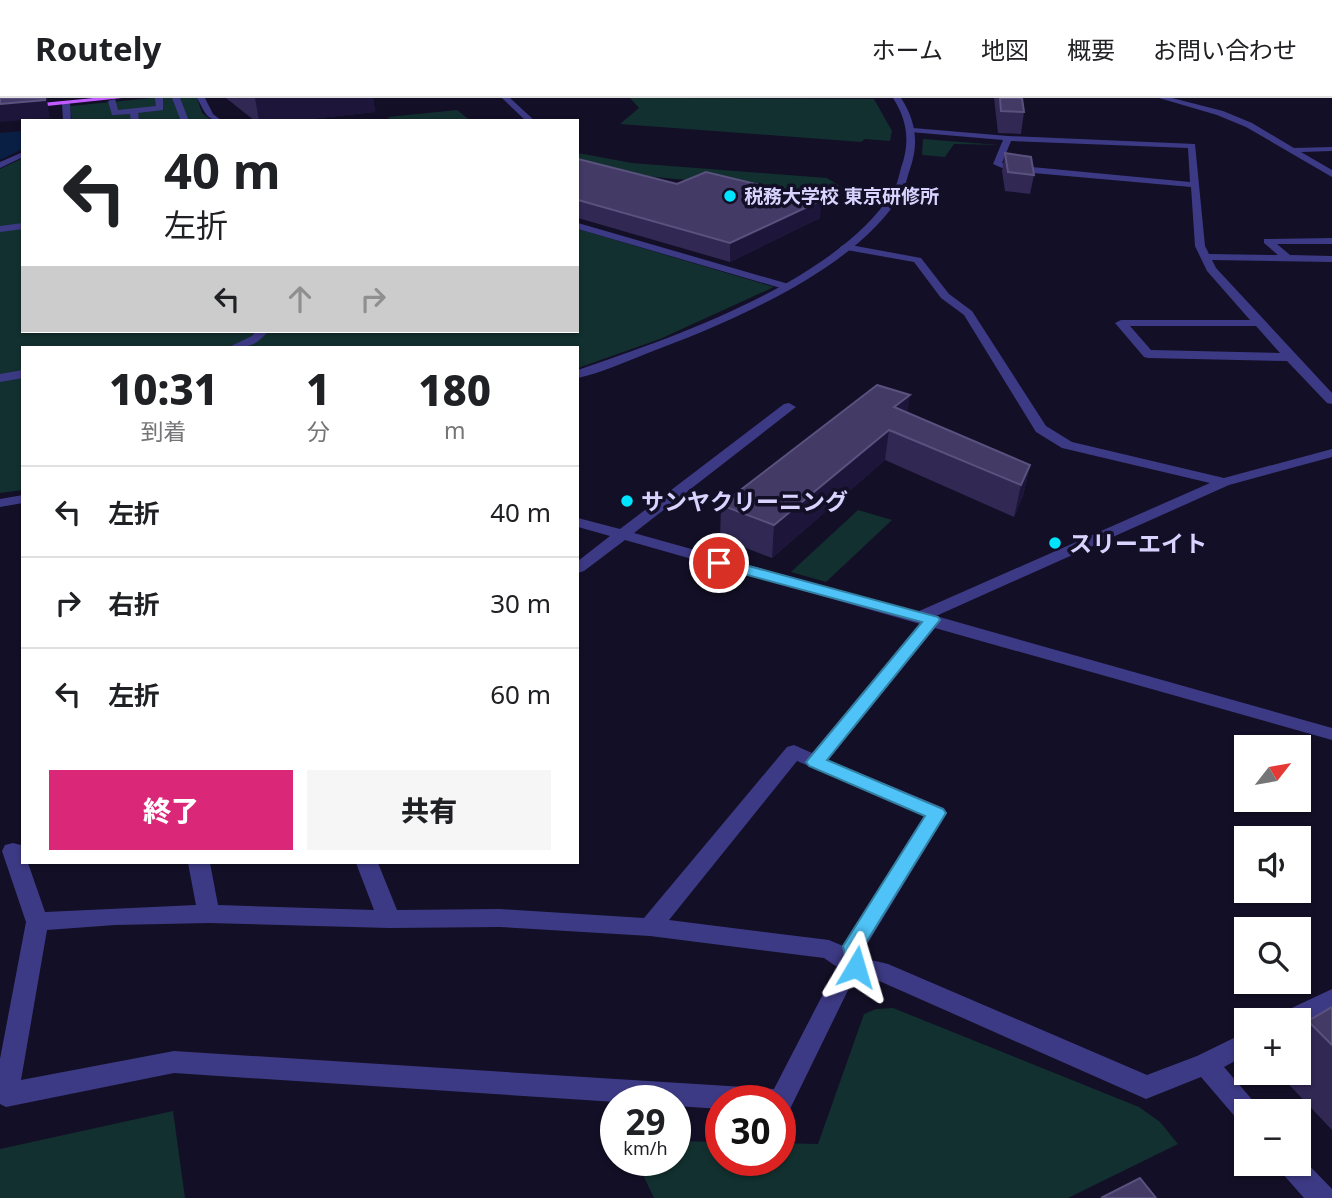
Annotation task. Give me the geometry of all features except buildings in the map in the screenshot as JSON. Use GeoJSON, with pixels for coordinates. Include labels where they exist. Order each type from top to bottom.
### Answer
{"type":"FeatureCollection","features":[{"type":"Feature","properties":{"kind":"main road"},"geometry":{"type":"LineString","coordinates":[[0,107],[67,99],[115,99]]}},
{"type":"Feature","properties":{"kind":"street"},"geometry":{"type":"LineString","coordinates":[[115,99],[115,113],[160,108],[159,98]]}},
{"type":"Feature","properties":{"kind":"street"},"geometry":{"type":"LineString","coordinates":[[176,98],[184,119]]}},
{"type":"Feature","properties":{"kind":"street"},"geometry":{"type":"LineString","coordinates":[[201,98],[210,116],[215,119]]}},
{"type":"Feature","properties":{"kind":"street"},"geometry":{"type":"LineString","coordinates":[[506,98],[529,119]]}},
{"type":"Feature","properties":{"kind":"street"},"geometry":{"type":"LineString","coordinates":[[579,374],[684,336],[788,287],[872,225],[904,184],[909,173],[913,130],[897,98]]}},
{"type":"Feature","properties":{"kind":"street"},"geometry":{"type":"LineString","coordinates":[[1163,98],[1230,117],[1295,150],[1332,174]]}},
{"type":"Feature","properties":{"kind":"street"},"geometry":{"type":"LineString","coordinates":[[67,99],[67,119]]}},
{"type":"Feature","properties":{"kind":"street"},"geometry":{"type":"LineString","coordinates":[[134,111],[135,119]]}},
{"type":"Feature","properties":{"kind":"street"},"geometry":{"type":"LineString","coordinates":[[913,130],[1008,138],[1192,146],[1200,246],[1211,269],[1332,400]]}},
{"type":"Feature","properties":{"kind":"street"},"geometry":{"type":"LineString","coordinates":[[1008,138],[997,164],[1195,185]]}},
{"type":"Feature","properties":{"kind":"street"},"geometry":{"type":"LineString","coordinates":[[1295,150],[1332,149]]}},
{"type":"Feature","properties":{"kind":"street"},"geometry":{"type":"LineString","coordinates":[[0,165],[21,155]]}},
{"type":"Feature","properties":{"kind":"street"},"geometry":{"type":"LineString","coordinates":[[0,229],[21,226]]}},
{"type":"Feature","properties":{"kind":"street"},"geometry":{"type":"LineString","coordinates":[[579,226],[788,287]]}},
{"type":"Feature","properties":{"kind":"street"},"geometry":{"type":"LineString","coordinates":[[1287,258],[1268,241],[1332,241]]}},
{"type":"Feature","properties":{"kind":"street"},"geometry":{"type":"LineString","coordinates":[[845,247],[917,260],[945,296],[968,313],[1041,429],[1053,438],[1067,445],[1224,482]]}},
{"type":"Feature","properties":{"kind":"street"},"geometry":{"type":"LineString","coordinates":[[1206,257],[1332,259]]}},
{"type":"Feature","properties":{"kind":"street"},"geometry":{"type":"LineString","coordinates":[[1259,323],[1121,323],[1148,354],[1290,357]]}},
{"type":"Feature","properties":{"kind":"street"},"geometry":{"type":"LineString","coordinates":[[238,346],[256,339],[261,333]]}},
{"type":"Feature","properties":{"kind":"street"},"geometry":{"type":"LineString","coordinates":[[0,378],[21,374]]}},
{"type":"Feature","properties":{"kind":"street"},"geometry":{"type":"LineString","coordinates":[[579,567],[789,407]]}},
{"type":"Feature","properties":{"kind":"street"},"geometry":{"type":"LineString","coordinates":[[815,762],[926,618],[1224,482],[1332,453]]}},
{"type":"Feature","properties":{"kind":"street"},"geometry":{"type":"LineString","coordinates":[[0,503],[21,499]]}},
{"type":"Feature","properties":{"kind":"street"},"geometry":{"type":"LineString","coordinates":[[579,522],[619,536],[926,618],[1332,734]]}},
{"type":"Feature","properties":{"kind":"street"},"geometry":{"type":"LineString","coordinates":[[650,927],[794,752],[937,813],[854,946],[856,967]]}},
{"type":"Feature","properties":{"kind":"street"},"geometry":{"type":"LineString","coordinates":[[12,852],[37,922],[6,1095],[174,1062],[781,1101],[843,975],[856,967]]}},
{"type":"Feature","properties":{"kind":"street"},"geometry":{"type":"LineString","coordinates":[[199,864],[209,914]]}},
{"type":"Feature","properties":{"kind":"street"},"geometry":{"type":"LineString","coordinates":[[367,864],[389,919]]}},
{"type":"Feature","properties":{"kind":"street"},"geometry":{"type":"LineString","coordinates":[[37,922],[115,916],[209,914],[389,919],[499,918],[650,927],[828,949],[856,967],[880,971],[1146,1087],[1206,1064],[1234,1049]]}},
{"type":"Feature","properties":{"kind":"street"},"geometry":{"type":"LineString","coordinates":[[1311,1010],[1332,999]]}},
{"type":"Feature","properties":{"kind":"street"},"geometry":{"type":"LineString","coordinates":[[1206,1064],[1236,1099]]}},
{"type":"Feature","properties":{"kind":"street"},"geometry":{"type":"LineString","coordinates":[[1303,1176],[1322,1198]]}},
{"type":"Feature","properties":{"kind":"green space"},"geometry":{"type":"Polygon","coordinates":[[[152,98],[197,98],[202,113],[210,119],[72,119],[70,106],[152,98]]]}},
{"type":"Feature","properties":{"kind":"green space"},"geometry":{"type":"Polygon","coordinates":[[[630,98],[874,99],[892,131],[890,141],[865,139],[861,142],[620,124],[639,108],[630,98]]]}},
{"type":"Feature","properties":{"kind":"green space"},"geometry":{"type":"Polygon","coordinates":[[[457,110],[468,119],[390,119],[388,117],[457,110]]]}},
{"type":"Feature","properties":{"kind":"green space"},"geometry":{"type":"Polygon","coordinates":[[[923,139],[999,145],[954,144],[945,157],[922,155],[923,139]]]}},
{"type":"Feature","properties":{"kind":"green space"},"geometry":{"type":"Polygon","coordinates":[[[579,153],[632,163],[827,178],[843,188],[841,194],[579,170],[579,153]]]}},
{"type":"Feature","properties":{"kind":"green space"},"geometry":{"type":"Polygon","coordinates":[[[21,159],[21,333],[579,333],[579,229],[774,287],[660,339],[579,368],[579,346],[21,346],[21,490],[0,493],[0,169],[21,159]]]}},
{"type":"Feature","properties":{"kind":"green space"},"geometry":{"type":"Polygon","coordinates":[[[858,510],[892,520],[826,582],[791,572],[858,510]]]}},
{"type":"Feature","properties":{"kind":"green space"},"geometry":{"type":"Polygon","coordinates":[[[893,1008],[1139,1107],[1160,1122],[1178,1144],[1068,1198],[654,1198],[644,1176],[691,1176],[691,1141],[705,1142],[705,1176],[796,1176],[796,1143],[818,1144],[864,1014],[876,1009],[893,1008]]]}},
{"type":"Feature","properties":{"kind":"green space"},"geometry":{"type":"Polygon","coordinates":[[[173,1111],[185,1198],[0,1198],[0,1149],[173,1111]]]}},
{"type":"Feature","properties":{"kind":"water"},"geometry":{"type":"Polygon","coordinates":[[[21,131],[21,150],[0,160],[0,133],[21,131]]]}},
{"type":"Feature","properties":{"kind":"place","name":"税務大学校 東京研修所"},"geometry":{"type":"Point","coordinates":[730,196]}},
{"type":"Feature","properties":{"kind":"place","name":"サンヤクリーニング"},"geometry":{"type":"Point","coordinates":[627,501]}},
{"type":"Feature","properties":{"kind":"place","name":"スリーエイト"},"geometry":{"type":"Point","coordinates":[1055,543]}},
{"type":"Feature","properties":{"kind":"route"},"geometry":{"type":"LineString","coordinates":[[719,563],[932,620],[815,762],[937,813],[854,946],[856,967]]}}]}
